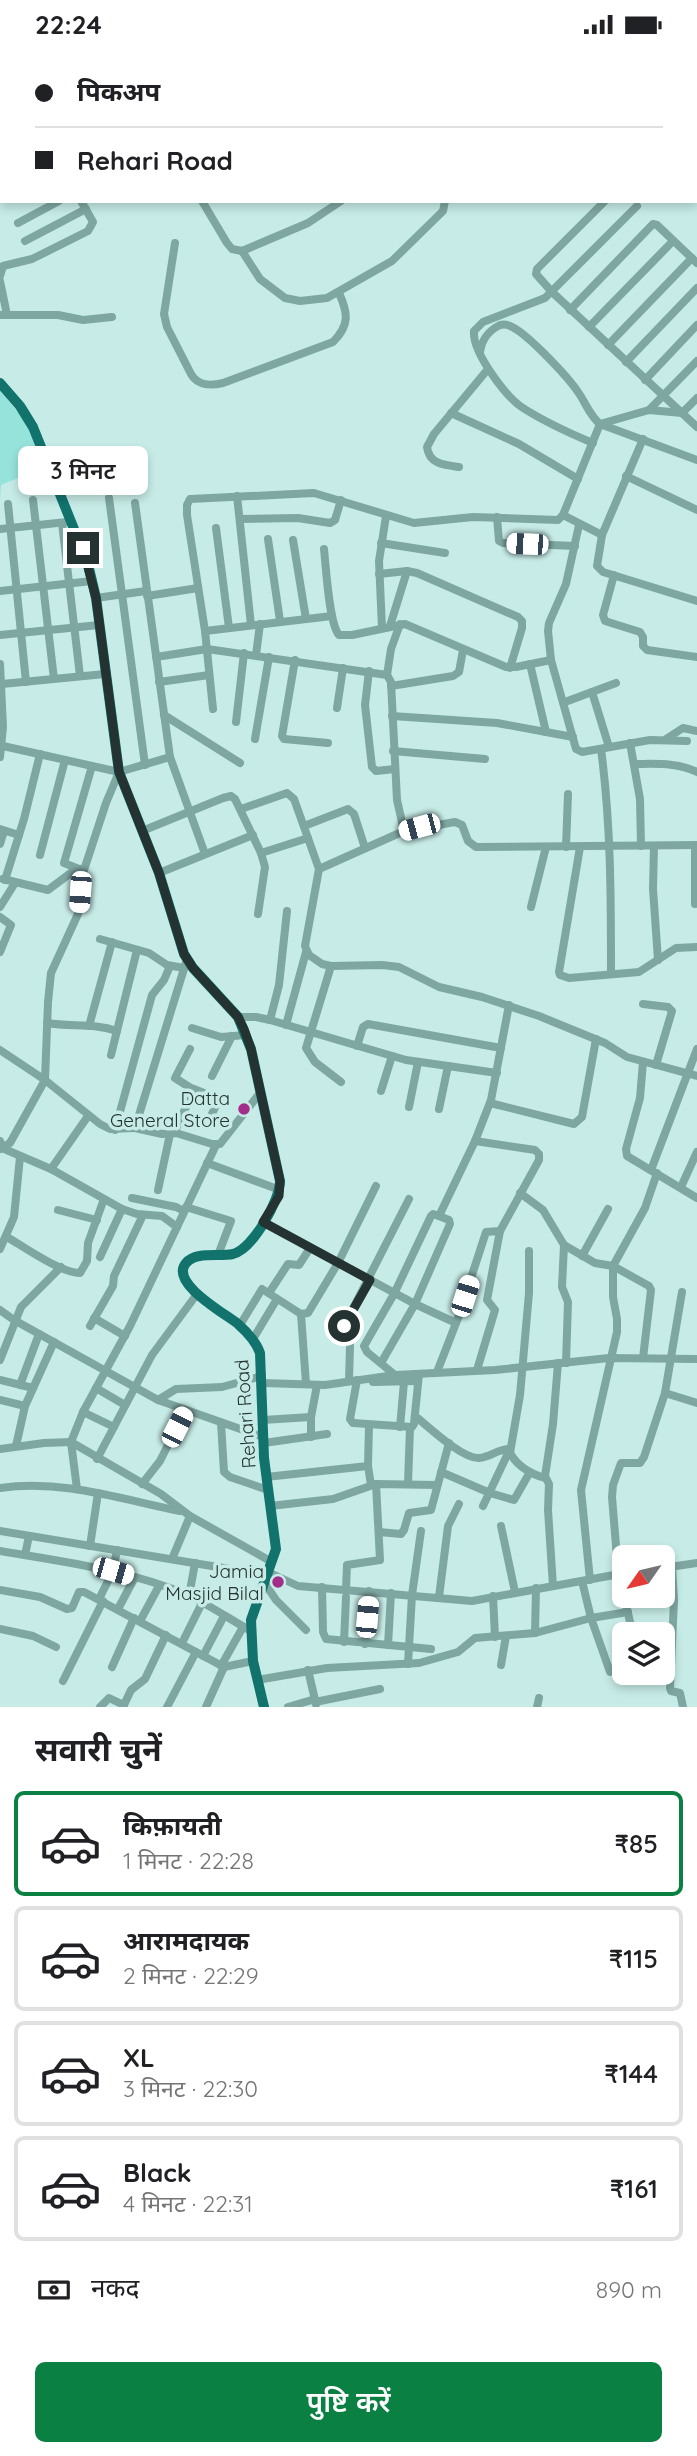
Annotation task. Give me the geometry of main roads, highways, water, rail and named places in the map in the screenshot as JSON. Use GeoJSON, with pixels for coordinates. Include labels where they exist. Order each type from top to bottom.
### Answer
{"type":"FeatureCollection","features":[{"type":"Feature","properties":{"kind":"main road","name":"Rehari Road"},"geometry":{"type":"LineString","coordinates":[[0,383],[20,406],[33,427],[67,522],[92,581],[119,772],[159,873],[186,963],[238,1017],[246,1035],[280,1181],[280,1190],[247,1247],[233,1254],[196,1258],[186,1264],[183,1274],[197,1294],[240,1325],[253,1339],[260,1353],[266,1477],[276,1549],[247,1629],[264,1707]]}},
{"type":"Feature","properties":{"kind":"place","name":"Datta General Store"},"geometry":{"type":"Point","coordinates":[244,1109]}},
{"type":"Feature","properties":{"kind":"place","name":"Jamia Masjid Bilal"},"geometry":{"type":"Point","coordinates":[278,1582]}}]}
